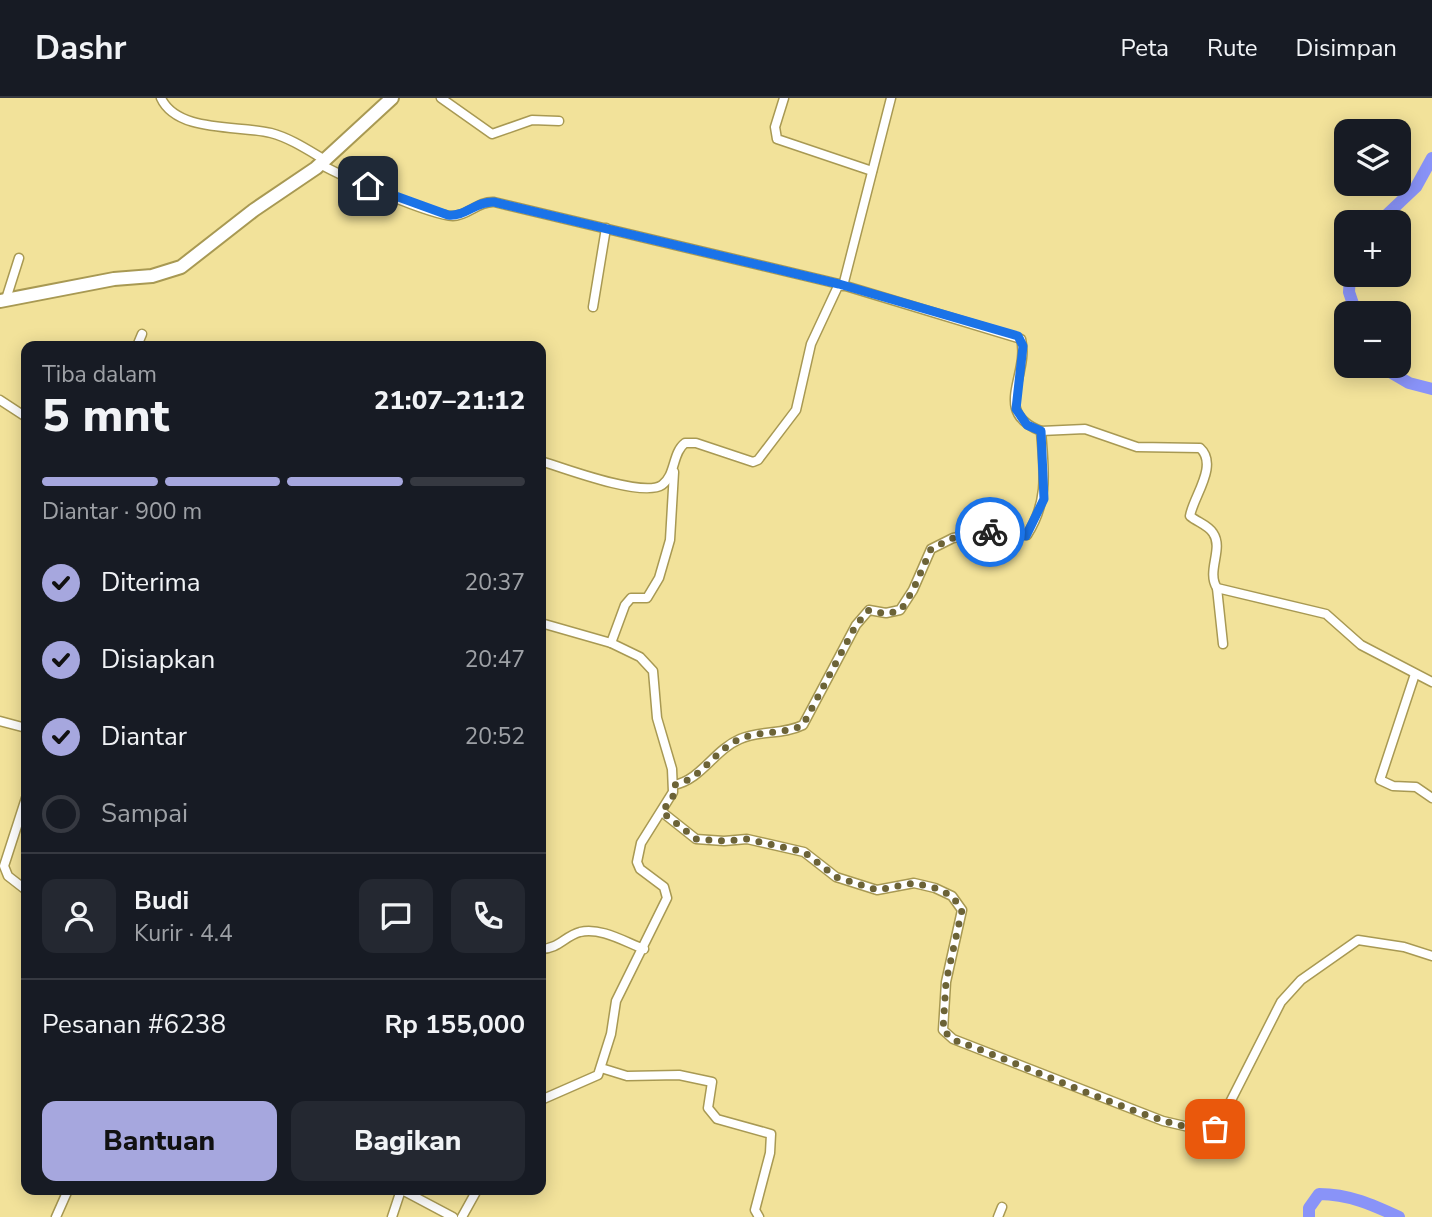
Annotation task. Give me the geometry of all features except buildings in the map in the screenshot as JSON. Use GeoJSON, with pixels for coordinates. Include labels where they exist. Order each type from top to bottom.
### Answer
{"type":"FeatureCollection","features":[{"type":"Feature","properties":{"kind":"street"},"geometry":{"type":"LineString","coordinates":[[161,98],[166,109],[177,116],[233,130],[273,134],[359,183],[448,215],[460,215],[490,202],[841,285],[1018,336],[1023,346],[1016,409],[1027,425],[1041,431],[1085,429],[1129,446],[1159,449],[1191,447],[1202,450],[1206,456],[1206,474],[1190,515],[1212,531],[1216,538],[1213,572],[1223,644]]}},
{"type":"Feature","properties":{"kind":"street"},"geometry":{"type":"LineString","coordinates":[[3,300],[114,279],[152,276],[181,267],[254,210],[323,162],[392,98]]}},
{"type":"Feature","properties":{"kind":"street"},"geometry":{"type":"LineString","coordinates":[[441,98],[493,134],[532,120],[559,121]]}},
{"type":"Feature","properties":{"kind":"street"},"geometry":{"type":"LineString","coordinates":[[784,98],[775,127],[778,139],[872,171]]}},
{"type":"Feature","properties":{"kind":"street"},"geometry":{"type":"LineString","coordinates":[[611,643],[625,606],[631,598],[647,598],[665,562],[673,524],[672,485],[678,450],[687,443],[753,461],[760,459],[796,410],[811,344],[841,285],[891,98]]}},
{"type":"Feature","properties":{"kind":"street"},"geometry":{"type":"LineString","coordinates":[[593,307],[606,228]]}},
{"type":"Feature","properties":{"kind":"street"},"geometry":{"type":"LineString","coordinates":[[3,300],[19,258]]}},
{"type":"Feature","properties":{"kind":"street"},"geometry":{"type":"LineString","coordinates":[[139,341],[142,334]]}},
{"type":"Feature","properties":{"kind":"street"},"geometry":{"type":"LineString","coordinates":[[0,400],[21,414]]}},
{"type":"Feature","properties":{"kind":"street"},"geometry":{"type":"LineString","coordinates":[[674,785],[689,780],[723,748],[740,739],[762,732],[791,731],[803,725],[856,625],[869,610],[886,614],[901,610],[931,549],[953,538],[993,531],[1027,535],[1044,499],[1041,431]]}},
{"type":"Feature","properties":{"kind":"street"},"geometry":{"type":"LineString","coordinates":[[546,462],[637,487],[662,485],[675,465]]}},
{"type":"Feature","properties":{"kind":"street"},"geometry":{"type":"LineString","coordinates":[[1217,588],[1321,612],[1361,645],[1432,682]]}},
{"type":"Feature","properties":{"kind":"street"},"geometry":{"type":"LineString","coordinates":[[546,624],[611,643],[640,657],[653,671],[657,718],[674,785],[673,796],[640,843],[637,857],[640,869],[664,887],[667,895],[644,949],[616,1001],[601,1068],[592,1079],[546,1098]]}},
{"type":"Feature","properties":{"kind":"street"},"geometry":{"type":"LineString","coordinates":[[1415,674],[1380,780],[1393,786],[1416,787],[1432,799]]}},
{"type":"Feature","properties":{"kind":"street"},"geometry":{"type":"LineString","coordinates":[[0,721],[21,727]]}},
{"type":"Feature","properties":{"kind":"street"},"geometry":{"type":"LineString","coordinates":[[662,812],[696,839],[747,839],[804,852],[836,877],[877,890],[914,883],[952,896],[962,910],[946,982],[943,1030],[953,1040],[1163,1121],[1206,1131],[1218,1126],[1281,1002],[1301,980],[1358,940],[1404,947],[1432,956]]}},
{"type":"Feature","properties":{"kind":"street"},"geometry":{"type":"LineString","coordinates":[[21,814],[5,866],[8,876],[21,886]]}},
{"type":"Feature","properties":{"kind":"street"},"geometry":{"type":"LineString","coordinates":[[546,949],[552,949],[579,932],[598,931],[644,949]]}},
{"type":"Feature","properties":{"kind":"street"},"geometry":{"type":"LineString","coordinates":[[601,1068],[627,1076],[679,1074],[712,1082],[708,1108],[717,1119],[771,1134],[771,1148],[755,1210],[759,1217]]}},
{"type":"Feature","properties":{"kind":"street"},"geometry":{"type":"LineString","coordinates":[[56,1217],[66,1195]]}},
{"type":"Feature","properties":{"kind":"street"},"geometry":{"type":"LineString","coordinates":[[392,1217],[399,1195]]}},
{"type":"Feature","properties":{"kind":"street"},"geometry":{"type":"LineString","coordinates":[[411,1195],[453,1217]]}},
{"type":"Feature","properties":{"kind":"street"},"geometry":{"type":"LineString","coordinates":[[462,1217],[474,1195]]}},
{"type":"Feature","properties":{"kind":"street"},"geometry":{"type":"LineString","coordinates":[[999,1217],[1002,1207]]}},
{"type":"Feature","properties":{"kind":"waterway"},"geometry":{"type":"LineString","coordinates":[[1392,210],[1416,187],[1432,158]]}},
{"type":"Feature","properties":{"kind":"waterway"},"geometry":{"type":"LineString","coordinates":[[1349,287],[1352,301]]}},
{"type":"Feature","properties":{"kind":"waterway"},"geometry":{"type":"LineString","coordinates":[[1400,378],[1432,389]]}},
{"type":"Feature","properties":{"kind":"waterway"},"geometry":{"type":"LineString","coordinates":[[1309,1217],[1309,1208],[1319,1194],[1351,1198],[1399,1217]]}},
{"type":"Feature","properties":{"kind":"way so far"},"geometry":{"type":"LineString","coordinates":[[990,532],[953,538],[931,549],[901,610],[886,614],[869,610],[864,615],[831,670],[809,719],[803,725],[791,731],[762,732],[723,748],[696,775],[674,785],[673,796],[662,812],[696,839],[747,839],[804,852],[836,877],[877,890],[914,883],[952,896],[962,910],[946,982],[943,1030],[953,1040],[978,1047],[1089,1094],[1163,1121],[1206,1131],[1215,1129]]}},
{"type":"Feature","properties":{"kind":"route"},"geometry":{"type":"LineString","coordinates":[[368,186],[453,216],[483,203],[494,202],[665,241],[839,284],[920,310],[1018,336],[1023,346],[1015,396],[1016,409],[1022,421],[1041,431],[1044,499],[1038,517],[1026,536],[990,532]]}}]}
